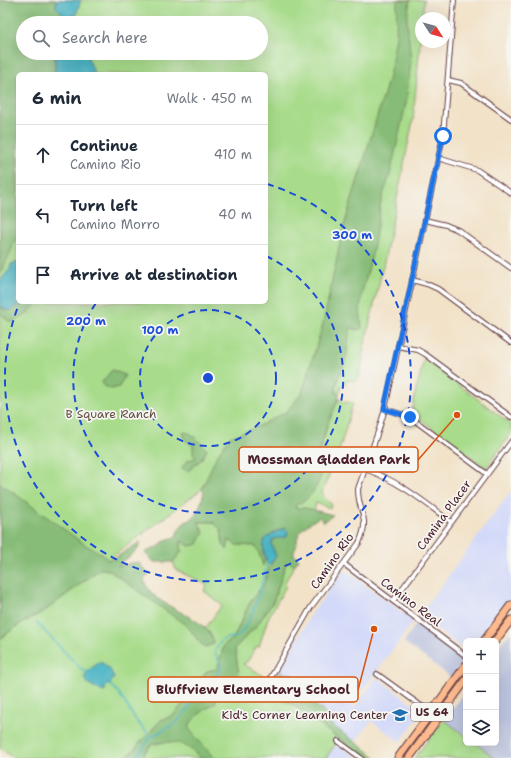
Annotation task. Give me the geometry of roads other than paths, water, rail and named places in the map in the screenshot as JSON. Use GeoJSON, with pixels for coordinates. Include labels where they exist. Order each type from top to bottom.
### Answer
{"type":"FeatureCollection","features":[{"type":"Feature","properties":{"kind":"highway"},"geometry":{"type":"LineString","coordinates":[[486,638],[511,605]]}},
{"type":"Feature","properties":{"kind":"highway"},"geometry":{"type":"LineString","coordinates":[[497,638],[511,620]]}},
{"type":"Feature","properties":{"kind":"highway","name":"US 64"},"geometry":{"type":"LineString","coordinates":[[398,758],[463,669]]}},
{"type":"Feature","properties":{"kind":"highway","name":"US 64"},"geometry":{"type":"LineString","coordinates":[[409,758],[463,684]]}},
{"type":"Feature","properties":{"kind":"street","name":"Camino Rio"},"geometry":{"type":"LineString","coordinates":[[271,677],[311,607],[359,542],[364,529],[365,524],[358,498],[358,489],[384,409],[438,158],[444,127],[454,0]]}},
{"type":"Feature","properties":{"kind":"street"},"geometry":{"type":"LineString","coordinates":[[448,80],[461,83],[511,119]]}},
{"type":"Feature","properties":{"kind":"street"},"geometry":{"type":"LineString","coordinates":[[438,158],[477,170],[511,193]]}},
{"type":"Feature","properties":{"kind":"street"},"geometry":{"type":"LineString","coordinates":[[425,220],[446,225],[458,230],[511,268]]}},
{"type":"Feature","properties":{"kind":"street"},"geometry":{"type":"LineString","coordinates":[[412,280],[438,289],[511,343]]}},
{"type":"Feature","properties":{"kind":"street"},"geometry":{"type":"LineString","coordinates":[[398,346],[418,350],[425,354],[511,417]]}},
{"type":"Feature","properties":{"kind":"street"},"geometry":{"type":"LineString","coordinates":[[384,409],[410,417],[487,474]]}},
{"type":"Feature","properties":{"kind":"street","name":"Camina Placer"},"geometry":{"type":"LineString","coordinates":[[393,601],[511,442]]}},
{"type":"Feature","properties":{"kind":"street"},"geometry":{"type":"LineString","coordinates":[[365,468],[385,476],[403,486],[451,522]]}},
{"type":"Feature","properties":{"kind":"street","name":"Camino Real"},"geometry":{"type":"LineString","coordinates":[[344,564],[463,654]]}},
{"type":"Feature","properties":{"kind":"street"},"geometry":{"type":"LineString","coordinates":[[377,674],[431,713]]}},
{"type":"Feature","properties":{"kind":"street"},"geometry":{"type":"LineString","coordinates":[[338,741],[361,758]]}},
{"type":"Feature","properties":{"kind":"water"},"geometry":{"type":"Polygon","coordinates":[[[56,0],[81,0],[76,15],[65,16],[56,7],[56,0]]]}},
{"type":"Feature","properties":{"kind":"water"},"geometry":{"type":"Polygon","coordinates":[[[55,60],[89,60],[94,72],[55,72],[55,60]]]}},
{"type":"Feature","properties":{"kind":"water"},"geometry":{"type":"Polygon","coordinates":[[[16,263],[16,304],[18,304],[11,311],[0,307],[0,281],[10,269],[11,264],[16,263]]]}},
{"type":"Feature","properties":{"kind":"water"},"geometry":{"type":"Polygon","coordinates":[[[285,528],[288,532],[287,537],[273,539],[271,544],[276,556],[271,563],[267,565],[263,545],[264,541],[270,535],[285,528]]]}},
{"type":"Feature","properties":{"kind":"water"},"geometry":{"type":"Polygon","coordinates":[[[100,662],[109,668],[114,678],[110,684],[105,687],[105,691],[103,692],[87,683],[84,677],[90,669],[100,662]]]}},
{"type":"Feature","properties":{"kind":"waterway"},"geometry":{"type":"LineString","coordinates":[[135,758],[151,737],[176,723],[220,670],[221,665],[215,652],[220,642],[228,638],[237,637],[248,622],[256,603],[267,564]]}},
{"type":"Feature","properties":{"kind":"waterway"},"geometry":{"type":"LineString","coordinates":[[37,623],[82,670],[88,673]]}},
{"type":"Feature","properties":{"kind":"waterway"},"geometry":{"type":"LineString","coordinates":[[110,684],[118,692],[138,723],[151,737]]}},
{"type":"Feature","properties":{"kind":"place","name":"Mossman Gladden Park"},"geometry":{"type":"Point","coordinates":[457,415]}},
{"type":"Feature","properties":{"kind":"place","name":"Bluffview Elementary School"},"geometry":{"type":"Point","coordinates":[374,629]}},
{"type":"Feature","properties":{"kind":"place","name":"Kid's Corner Learning Center"},"geometry":{"type":"Point","coordinates":[400,715]}},
{"type":"Feature","properties":{"kind":"park label","name":"B Square Ranch"},"geometry":{"type":"Point","coordinates":[111,414]}}]}
